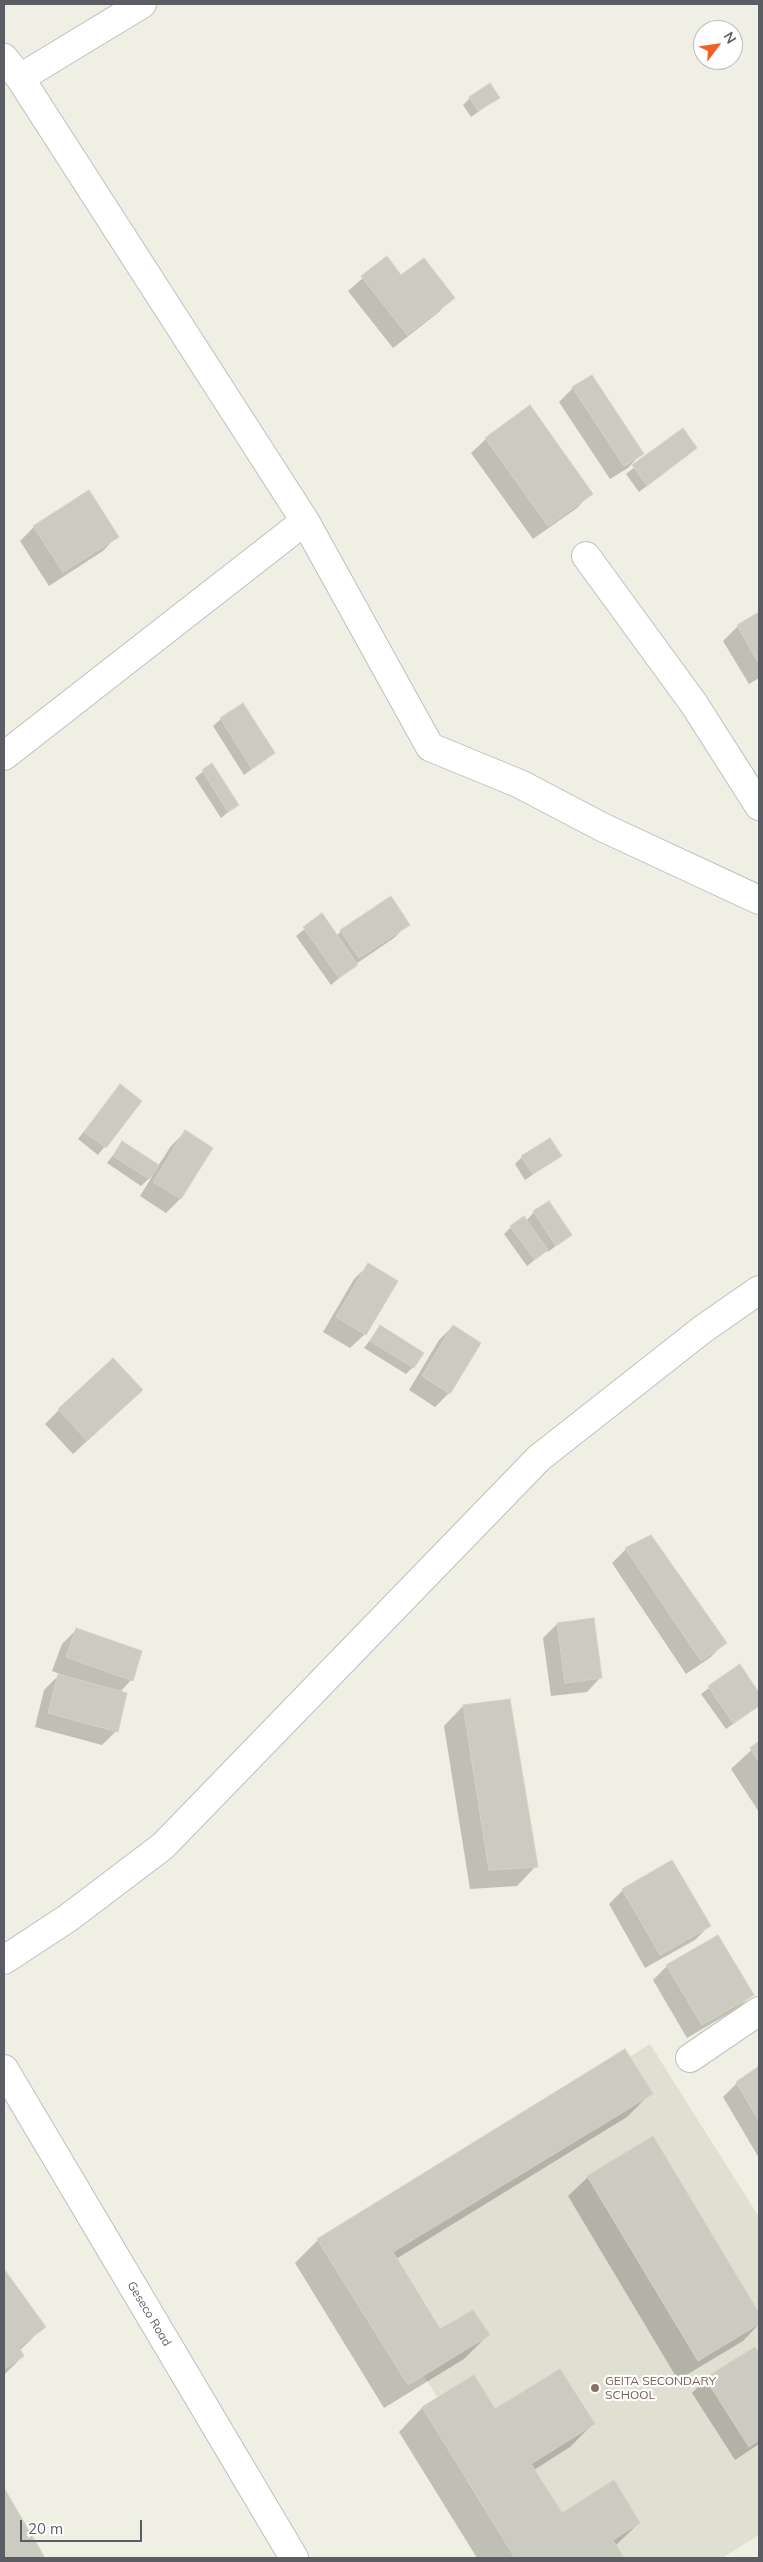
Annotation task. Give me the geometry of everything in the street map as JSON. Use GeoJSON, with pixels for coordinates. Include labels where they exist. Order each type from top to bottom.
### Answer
{"type":"FeatureCollection","features":[{"type":"Feature","properties":{"kind":"street"},"geometry":{"type":"LineString","coordinates":[[142,4],[8,65],[305,521],[430,747],[520,784],[602,827],[759,900]]}},
{"type":"Feature","properties":{"kind":"street"},"geometry":{"type":"LineString","coordinates":[[4,756],[305,521]]}},
{"type":"Feature","properties":{"kind":"street"},"geometry":{"type":"LineString","coordinates":[[586,556],[694,704],[759,806]]}},
{"type":"Feature","properties":{"kind":"street"},"geometry":{"type":"LineString","coordinates":[[4,1960],[68,1918],[163,1846],[539,1458],[703,1329],[759,1290]]}},
{"type":"Feature","properties":{"kind":"street"},"geometry":{"type":"LineString","coordinates":[[690,2058],[759,2011]]}},
{"type":"Feature","properties":{"kind":"street","name":"Geseco Road"},"geometry":{"type":"LineString","coordinates":[[4,2070],[294,2558]]}},
{"type":"Feature","properties":{"kind":"shaded area","name":"GEITA SECONDARY SCHOOL"},"geometry":{"type":"Polygon","coordinates":[[[650,2044],[759,2217],[759,2535],[722,2558],[539,2558],[338,2240],[650,2044]]]}},
{"type":"Feature","properties":{"kind":"building"},"geometry":{"type":"Polygon","coordinates":[[[490,83],[500,98],[478,111],[469,97],[490,83]]]}},
{"type":"Feature","properties":{"kind":"building"},"geometry":{"type":"Polygon","coordinates":[[[387,256],[401,275],[424,258],[455,298],[407,335],[361,276],[387,256]]]}},
{"type":"Feature","properties":{"kind":"building"},"geometry":{"type":"Polygon","coordinates":[[[592,375],[644,454],[624,466],[572,387],[592,375]]]}},
{"type":"Feature","properties":{"kind":"building"},"geometry":{"type":"Polygon","coordinates":[[[530,405],[593,494],[548,526],[485,438],[530,405]]]}},
{"type":"Feature","properties":{"kind":"building"},"geometry":{"type":"Polygon","coordinates":[[[683,428],[697,448],[647,486],[632,465],[683,428]]]}},
{"type":"Feature","properties":{"kind":"building"},"geometry":{"type":"Polygon","coordinates":[[[89,490],[119,537],[63,572],[33,526],[89,490]]]}},
{"type":"Feature","properties":{"kind":"building"},"geometry":{"type":"Polygon","coordinates":[[[759,612],[759,664],[737,625],[759,612]]]}},
{"type":"Feature","properties":{"kind":"building"},"geometry":{"type":"Polygon","coordinates":[[[243,703],[275,753],[252,769],[220,718],[243,703]]]}},
{"type":"Feature","properties":{"kind":"building"},"geometry":{"type":"Polygon","coordinates":[[[212,763],[239,805],[228,812],[202,770],[212,763]]]}},
{"type":"Feature","properties":{"kind":"building"},"geometry":{"type":"Polygon","coordinates":[[[391,896],[410,925],[359,958],[340,930],[391,896]]]}},
{"type":"Feature","properties":{"kind":"building"},"geometry":{"type":"Polygon","coordinates":[[[322,913],[358,965],[339,978],[303,927],[322,913]]]}},
{"type":"Feature","properties":{"kind":"building"},"geometry":{"type":"Polygon","coordinates":[[[120,1084],[142,1101],[106,1148],[84,1132],[120,1084]]]}},
{"type":"Feature","properties":{"kind":"building"},"geometry":{"type":"Polygon","coordinates":[[[185,1130],[213,1148],[181,1199],[153,1182],[185,1130]]]}},
{"type":"Feature","properties":{"kind":"building"},"geometry":{"type":"Polygon","coordinates":[[[550,1138],[562,1156],[533,1174],[521,1156],[550,1138]]]}},
{"type":"Feature","properties":{"kind":"building"},"geometry":{"type":"Polygon","coordinates":[[[122,1141],[159,1165],[149,1179],[113,1156],[122,1141]]]}},
{"type":"Feature","properties":{"kind":"building"},"geometry":{"type":"Polygon","coordinates":[[[549,1201],[572,1235],[556,1246],[533,1211],[549,1201]]]}},
{"type":"Feature","properties":{"kind":"building"},"geometry":{"type":"Polygon","coordinates":[[[524,1216],[548,1250],[535,1260],[510,1226],[524,1216]]]}},
{"type":"Feature","properties":{"kind":"building"},"geometry":{"type":"Polygon","coordinates":[[[368,1263],[398,1281],[366,1335],[336,1317],[368,1263]]]}},
{"type":"Feature","properties":{"kind":"building"},"geometry":{"type":"Polygon","coordinates":[[[380,1325],[424,1353],[414,1368],[370,1341],[380,1325]]]}},
{"type":"Feature","properties":{"kind":"building"},"geometry":{"type":"Polygon","coordinates":[[[453,1325],[481,1343],[450,1394],[422,1376],[453,1325]]]}},
{"type":"Feature","properties":{"kind":"building"},"geometry":{"type":"Polygon","coordinates":[[[113,1358],[143,1390],[87,1441],[58,1409],[113,1358]]]}},
{"type":"Feature","properties":{"kind":"building"},"geometry":{"type":"Polygon","coordinates":[[[651,1535],[727,1643],[701,1661],[625,1548],[651,1535]]]}},
{"type":"Feature","properties":{"kind":"building"},"geometry":{"type":"Polygon","coordinates":[[[594,1618],[602,1678],[565,1683],[557,1623],[594,1618]]]}},
{"type":"Feature","properties":{"kind":"building"},"geometry":{"type":"Polygon","coordinates":[[[76,1628],[142,1651],[133,1681],[66,1657],[76,1628]]]}},
{"type":"Feature","properties":{"kind":"building"},"geometry":{"type":"Polygon","coordinates":[[[740,1664],[759,1693],[759,1706],[733,1723],[708,1686],[740,1664]]]}},
{"type":"Feature","properties":{"kind":"building"},"geometry":{"type":"Polygon","coordinates":[[[58,1674],[127,1693],[118,1732],[48,1713],[58,1674]]]}},
{"type":"Feature","properties":{"kind":"building"},"geometry":{"type":"Polygon","coordinates":[[[510,1699],[538,1867],[489,1870],[463,1705],[510,1699]]]}},
{"type":"Feature","properties":{"kind":"building"},"geometry":{"type":"Polygon","coordinates":[[[759,1741],[759,1762],[750,1748],[759,1741]]]}},
{"type":"Feature","properties":{"kind":"building"},"geometry":{"type":"Polygon","coordinates":[[[672,1860],[711,1926],[660,1955],[622,1889],[672,1860]]]}},
{"type":"Feature","properties":{"kind":"building"},"geometry":{"type":"Polygon","coordinates":[[[718,1935],[754,1995],[702,2025],[666,1965],[718,1935]]]}},
{"type":"Feature","properties":{"kind":"building"},"geometry":{"type":"Polygon","coordinates":[[[625,2049],[653,2094],[393,2252],[440,2329],[473,2310],[490,2335],[408,2385],[317,2239],[625,2049]]]}},
{"type":"Feature","properties":{"kind":"building"},"geometry":{"type":"Polygon","coordinates":[[[759,2066],[759,2121],[736,2082],[759,2066]]]}},
{"type":"Feature","properties":{"kind":"building"},"geometry":{"type":"Polygon","coordinates":[[[653,2136],[759,2313],[759,2324],[698,2361],[587,2176],[653,2136]]]}},
{"type":"Feature","properties":{"kind":"building"},"geometry":{"type":"Polygon","coordinates":[[[4,2269],[46,2327],[19,2347],[24,2356],[4,2369],[4,2269]]]}},
{"type":"Feature","properties":{"kind":"building"},"geometry":{"type":"Polygon","coordinates":[[[755,2347],[759,2353],[759,2440],[749,2447],[705,2378],[755,2347]]]}},
{"type":"Feature","properties":{"kind":"building"},"geometry":{"type":"Polygon","coordinates":[[[560,2369],[595,2424],[531,2464],[562,2513],[614,2480],[640,2523],[613,2540],[624,2558],[515,2558],[422,2407],[474,2375],[495,2409],[560,2369]]]}},
{"type":"Feature","properties":{"kind":"building"},"geometry":{"type":"Polygon","coordinates":[[[4,2488],[45,2558],[4,2558],[4,2488]]]}},
{"type":"Feature","properties":{"kind":"place","name":"GEITA SECONDARY SCHOOL"},"geometry":{"type":"Point","coordinates":[595,2388]}}]}
